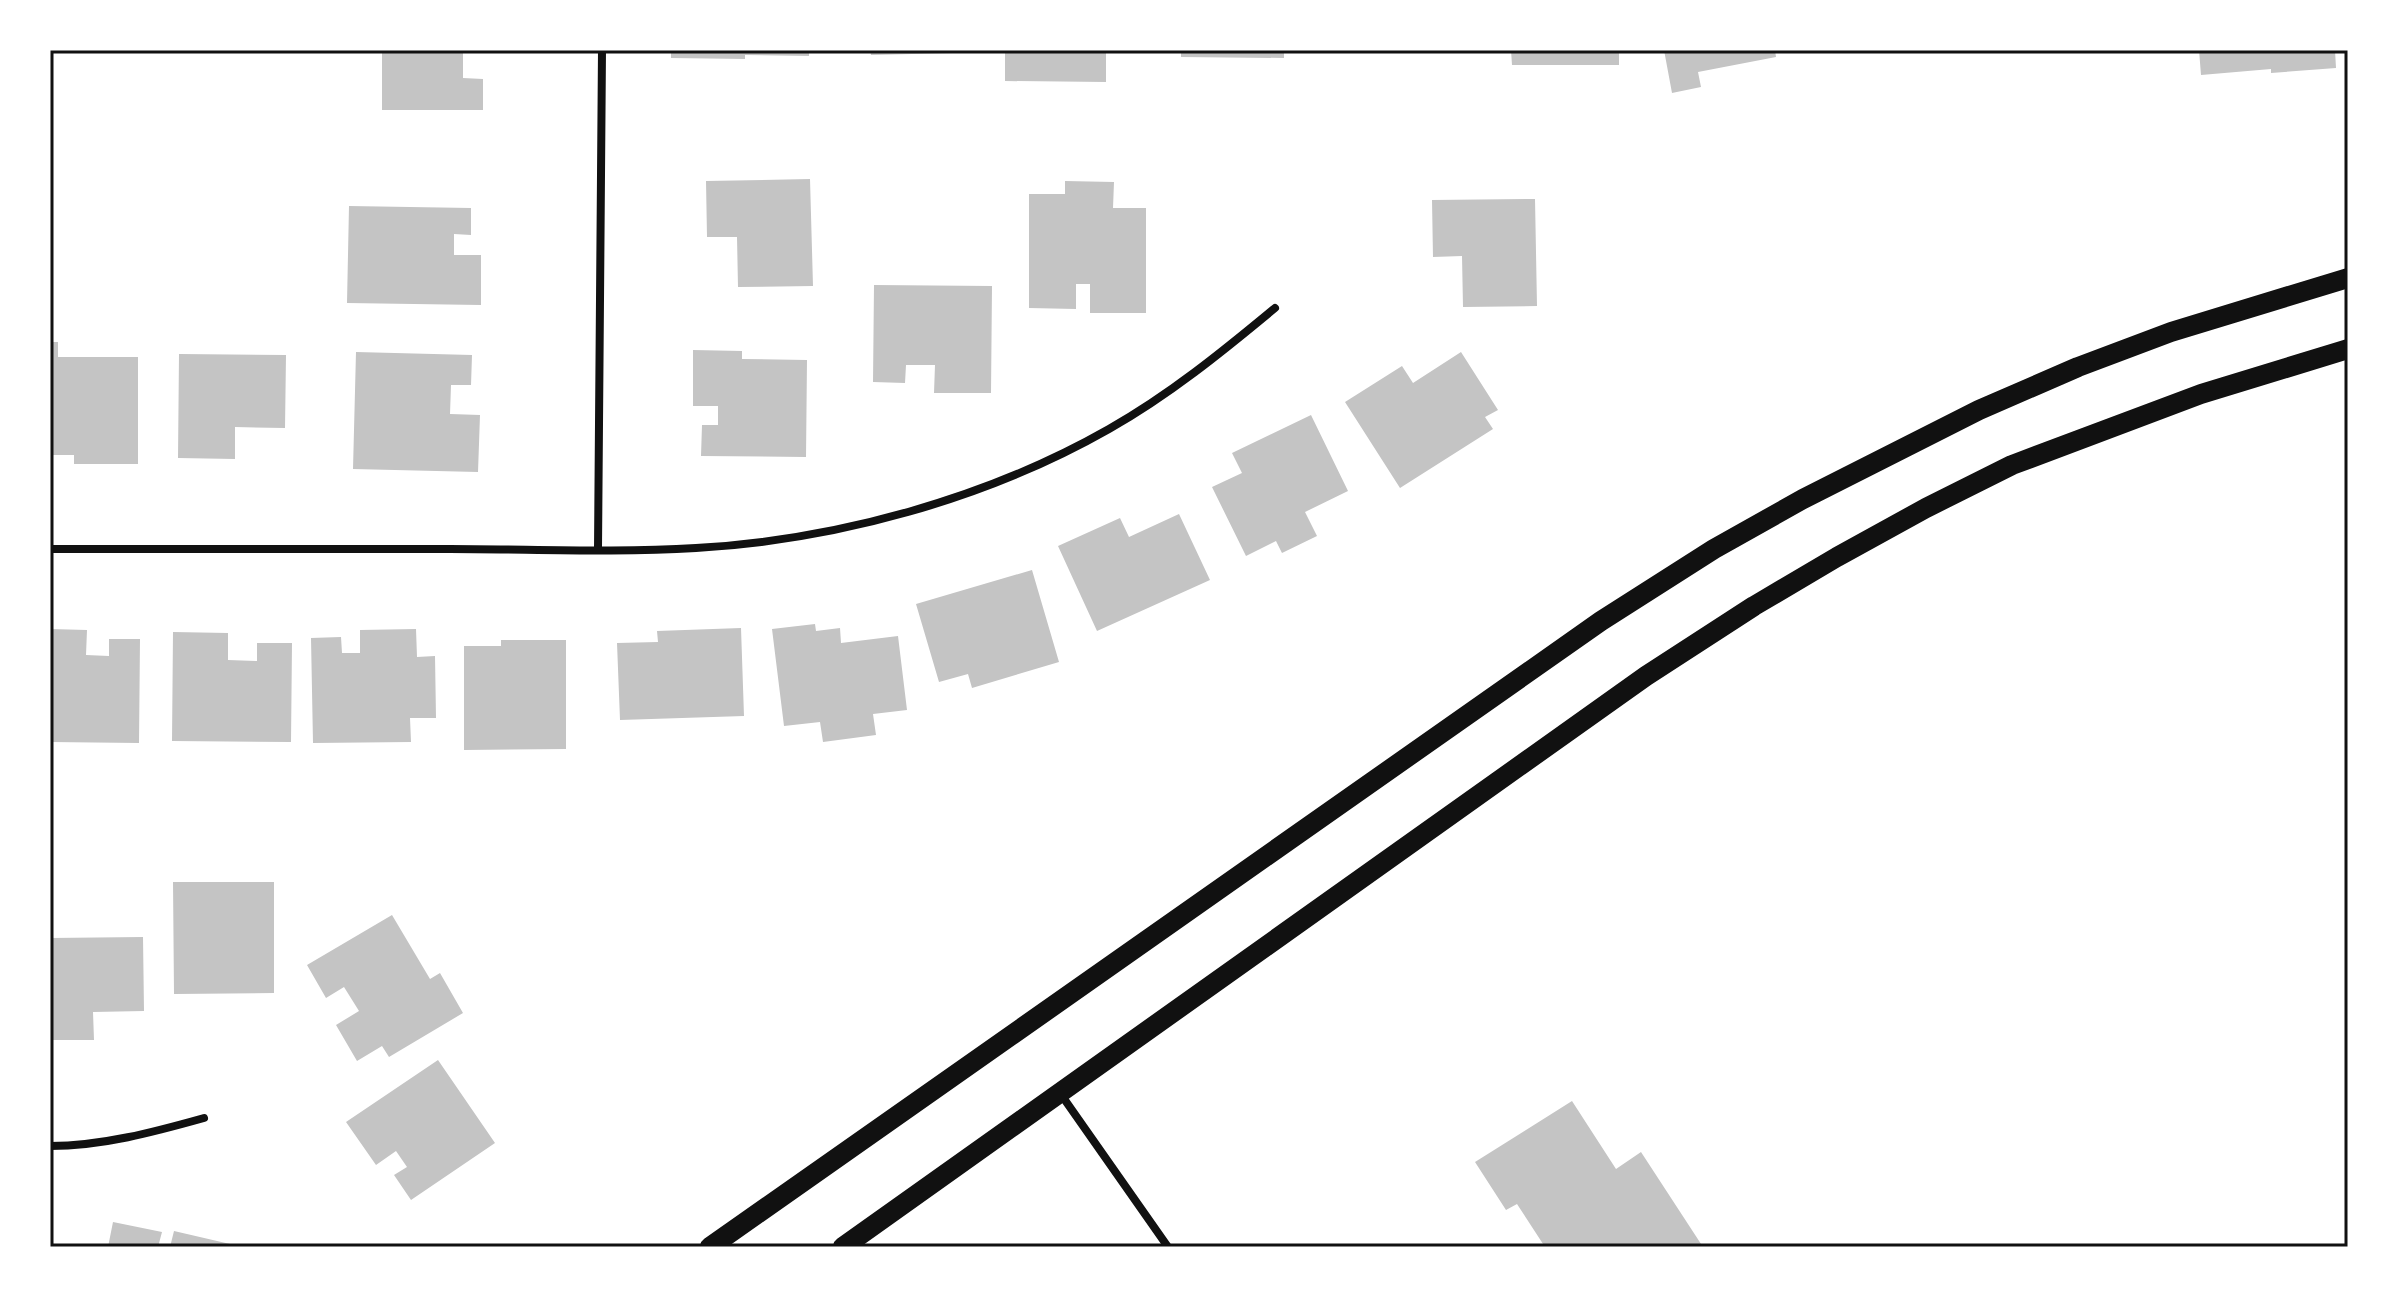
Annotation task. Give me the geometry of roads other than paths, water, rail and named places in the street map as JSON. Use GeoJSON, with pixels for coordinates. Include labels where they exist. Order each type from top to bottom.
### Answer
{"type":"FeatureCollection","features":[{"type":"Feature","properties":{"kind":"main road"},"geometry":{"type":"LineString","coordinates":[[710,1247],[1588,630],[1714,549],[1892,452],[2078,367],[2171,332],[2348,278]]}},
{"type":"Feature","properties":{"kind":"main road"},"geometry":{"type":"LineString","coordinates":[[843,1247],[1646,676],[1754,606],[1926,508],[2012,465],[2201,394],[2348,349]]}},
{"type":"Feature","properties":{"kind":"street"},"geometry":{"type":"LineString","coordinates":[[598,549],[602,50]]}},
{"type":"Feature","properties":{"kind":"street"},"geometry":{"type":"LineString","coordinates":[[50,549],[695,548],[809,534],[884,518],[984,486],[1107,431],[1175,387],[1275,308]]}},
{"type":"Feature","properties":{"kind":"street"},"geometry":{"type":"LineString","coordinates":[[1060,1093],[1168,1247]]}},
{"type":"Feature","properties":{"kind":"street"},"geometry":{"type":"LineString","coordinates":[[50,1146],[99,1142],[204,1118]]}}]}
